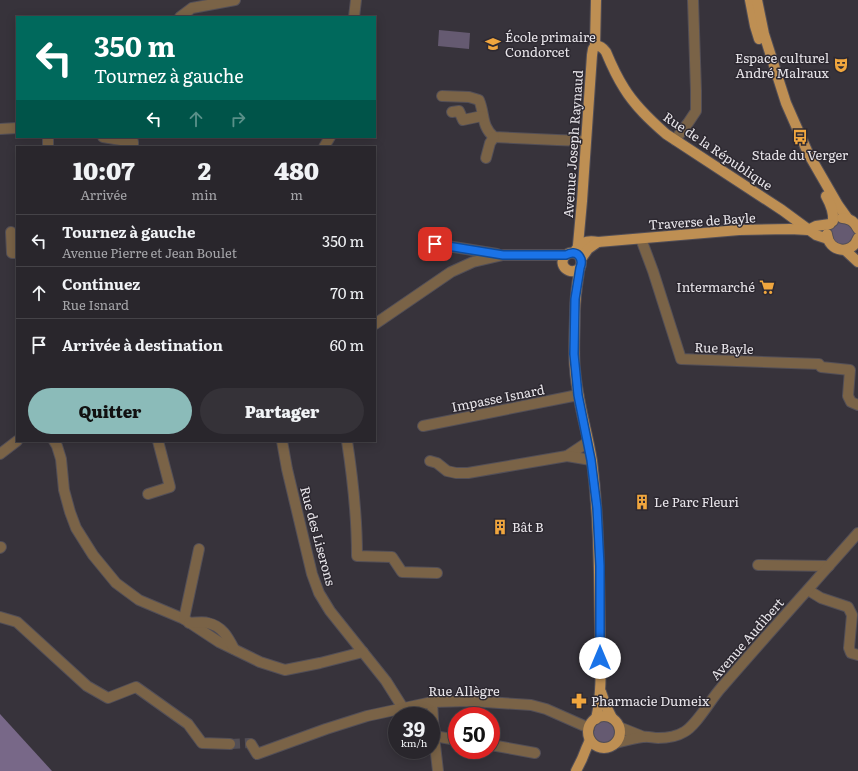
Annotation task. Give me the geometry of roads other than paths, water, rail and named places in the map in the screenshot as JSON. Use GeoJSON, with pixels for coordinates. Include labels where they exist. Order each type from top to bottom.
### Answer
{"type":"FeatureCollection","features":[{"type":"Feature","properties":{"kind":"main road"},"geometry":{"type":"LineString","coordinates":[[595,46],[596,0]]}},
{"type":"Feature","properties":{"kind":"main road"},"geometry":{"type":"LineString","coordinates":[[750,0],[755,26],[780,106],[795,139],[830,202],[833,215],[827,232],[828,239]]}},
{"type":"Feature","properties":{"kind":"main road"},"geometry":{"type":"LineString","coordinates":[[757,0],[764,34],[786,103],[808,153],[838,205],[854,222]]}},
{"type":"Feature","properties":{"kind":"main road","name":"Rue de la République"},"geometry":{"type":"LineString","coordinates":[[595,46],[603,48],[606,52],[623,88],[635,104],[666,134],[782,210],[808,230]]}},
{"type":"Feature","properties":{"kind":"main road","name":"Avenue Joseph Raynaud"},"geometry":{"type":"LineString","coordinates":[[595,46],[592,55],[582,201],[576,256],[574,354],[578,395],[591,460],[598,519],[600,566],[600,689],[596,719]]}},
{"type":"Feature","properties":{"kind":"main road","name":"Traverse de Bayle"},"geometry":{"type":"LineString","coordinates":[[576,256],[598,242],[739,230],[808,230],[816,226],[831,223],[840,218],[854,222]]}},
{"type":"Feature","properties":{"kind":"main road","name":"Traverse de Bayle"},"geometry":{"type":"LineString","coordinates":[[808,230],[816,236],[828,239],[832,246],[840,250],[845,250],[858,262]]}},
{"type":"Feature","properties":{"kind":"main road"},"geometry":{"type":"LineString","coordinates":[[845,250],[850,248],[858,241]]}},
{"type":"Feature","properties":{"kind":"main road"},"geometry":{"type":"LineString","coordinates":[[576,256],[575,271],[566,269],[563,264],[563,259],[576,256]]}},
{"type":"Feature","properties":{"kind":"main road","name":"Avenue Joseph Raynaud"},"geometry":{"type":"LineString","coordinates":[[566,269],[575,299]]}},
{"type":"Feature","properties":{"kind":"main road","name":"Avenue Joseph Raynaud"},"geometry":{"type":"LineString","coordinates":[[600,689],[612,718]]}},
{"type":"Feature","properties":{"kind":"main road"},"geometry":{"type":"LineString","coordinates":[[607,716],[612,718],[618,723],[619,727],[620,736],[616,744],[612,747],[601,748],[593,744],[590,740],[588,732],[591,724],[596,719],[601,717],[607,716]]}},
{"type":"Feature","properties":{"kind":"main road"},"geometry":{"type":"LineString","coordinates":[[576,771],[590,740]]}},
{"type":"Feature","properties":{"kind":"main road"},"geometry":{"type":"LineString","coordinates":[[582,759],[601,748]]}},
{"type":"Feature","properties":{"kind":"street"},"geometry":{"type":"LineString","coordinates":[[181,16],[192,8],[235,0]]}},
{"type":"Feature","properties":{"kind":"street"},"geometry":{"type":"LineString","coordinates":[[354,16],[356,0]]}},
{"type":"Feature","properties":{"kind":"street"},"geometry":{"type":"LineString","coordinates":[[675,140],[696,111],[693,0]]}},
{"type":"Feature","properties":{"kind":"street"},"geometry":{"type":"LineString","coordinates":[[442,96],[469,97],[479,100],[482,107],[482,116],[488,132],[494,137],[586,141]]}},
{"type":"Feature","properties":{"kind":"street"},"geometry":{"type":"LineString","coordinates":[[452,112],[459,111],[463,120],[482,116]]}},
{"type":"Feature","properties":{"kind":"street"},"geometry":{"type":"LineString","coordinates":[[0,129],[16,128]]}},
{"type":"Feature","properties":{"kind":"street"},"geometry":{"type":"LineString","coordinates":[[486,158],[490,143],[494,137]]}},
{"type":"Feature","properties":{"kind":"street"},"geometry":{"type":"LineString","coordinates":[[107,138],[133,145]]}},
{"type":"Feature","properties":{"kind":"street"},"geometry":{"type":"LineString","coordinates":[[11,232],[12,253],[16,252]]}},
{"type":"Feature","properties":{"kind":"street","name":"Rue Bayle"},"geometry":{"type":"LineString","coordinates":[[641,239],[653,271],[681,359],[819,364],[821,367],[850,370],[848,396],[851,402],[858,405]]}},
{"type":"Feature","properties":{"kind":"street"},"geometry":{"type":"LineString","coordinates":[[435,244],[503,255],[576,256]]}},
{"type":"Feature","properties":{"kind":"street"},"geometry":{"type":"LineString","coordinates":[[376,323],[452,272],[472,262],[503,255]]}},
{"type":"Feature","properties":{"kind":"street"},"geometry":{"type":"LineString","coordinates":[[543,255],[558,262],[566,269]]}},
{"type":"Feature","properties":{"kind":"street","name":"Impasse Isnard"},"geometry":{"type":"LineString","coordinates":[[423,426],[578,395]]}},
{"type":"Feature","properties":{"kind":"street"},"geometry":{"type":"LineString","coordinates":[[0,454],[16,442]]}},
{"type":"Feature","properties":{"kind":"street"},"geometry":{"type":"LineString","coordinates":[[55,442],[61,459],[64,490],[76,528],[93,555],[116,583],[139,600],[187,621],[218,642],[260,662],[285,670],[363,652]]}},
{"type":"Feature","properties":{"kind":"street"},"geometry":{"type":"LineString","coordinates":[[61,459],[63,442]]}},
{"type":"Feature","properties":{"kind":"street"},"geometry":{"type":"LineString","coordinates":[[148,494],[170,487],[158,442]]}},
{"type":"Feature","properties":{"kind":"street","name":"Rue des Liserons"},"geometry":{"type":"LineString","coordinates":[[282,442],[287,469],[312,574],[319,593],[330,611],[386,681],[402,707]]}},
{"type":"Feature","properties":{"kind":"street"},"geometry":{"type":"LineString","coordinates":[[347,442],[356,510],[358,556],[392,557],[402,572],[437,573]]}},
{"type":"Feature","properties":{"kind":"street"},"geometry":{"type":"LineString","coordinates":[[567,456],[588,442]]}},
{"type":"Feature","properties":{"kind":"street"},"geometry":{"type":"LineString","coordinates":[[430,461],[437,463],[447,471],[468,473],[567,456],[591,460]]}},
{"type":"Feature","properties":{"kind":"street","name":"Avenue Audibert"},"geometry":{"type":"LineString","coordinates":[[616,744],[644,737],[674,737],[686,732],[716,694],[858,532]]}},
{"type":"Feature","properties":{"kind":"street"},"geometry":{"type":"LineString","coordinates":[[187,621],[199,549]]}},
{"type":"Feature","properties":{"kind":"street"},"geometry":{"type":"LineString","coordinates":[[758,564],[829,566]]}},
{"type":"Feature","properties":{"kind":"street"},"geometry":{"type":"LineString","coordinates":[[808,590],[821,598],[848,607],[852,615],[849,648],[851,653],[858,655]]}},
{"type":"Feature","properties":{"kind":"street"},"geometry":{"type":"LineString","coordinates":[[0,617],[17,622],[87,686],[108,698],[136,687],[188,724],[202,743],[230,744]]}},
{"type":"Feature","properties":{"kind":"street","name":"Rue Allègre"},"geometry":{"type":"LineString","coordinates":[[408,707],[432,702],[470,701],[530,705],[589,728]]}},
{"type":"Feature","properties":{"kind":"street"},"geometry":{"type":"LineString","coordinates":[[432,702],[432,707]]}},
{"type":"Feature","properties":{"kind":"street","name":"Rue Allègre"},"geometry":{"type":"LineString","coordinates":[[251,744],[257,754],[326,729],[367,716],[388,711]]}},
{"type":"Feature","properties":{"kind":"street","name":"Avenue Audibert"},"geometry":{"type":"LineString","coordinates":[[619,727],[644,737]]}},
{"type":"Feature","properties":{"kind":"street"},"geometry":{"type":"LineString","coordinates":[[500,747],[535,753]]}},
{"type":"Feature","properties":{"kind":"street"},"geometry":{"type":"LineString","coordinates":[[437,759],[438,771]]}},
{"type":"Feature","properties":{"kind":"tunnel"},"geometry":{"type":"LineString","coordinates":[[230,744],[251,744]]}},
{"type":"Feature","properties":{"kind":"place","name":"École primaire Condorcet"},"geometry":{"type":"Point","coordinates":[493,44]}},
{"type":"Feature","properties":{"kind":"place","name":"Espace culturel André Malraux"},"geometry":{"type":"Point","coordinates":[841,65]}},
{"type":"Feature","properties":{"kind":"place","name":"Stade du Verger"},"geometry":{"type":"Point","coordinates":[800,137]}},
{"type":"Feature","properties":{"kind":"place","name":"Intermarché"},"geometry":{"type":"Point","coordinates":[767,287]}},
{"type":"Feature","properties":{"kind":"place","name":"Le Parc Fleuri"},"geometry":{"type":"Point","coordinates":[642,502]}},
{"type":"Feature","properties":{"kind":"place","name":"Bât B"},"geometry":{"type":"Point","coordinates":[500,527]}},
{"type":"Feature","properties":{"kind":"place","name":"Pharmacie Dumeix"},"geometry":{"type":"Point","coordinates":[579,701]}}]}
